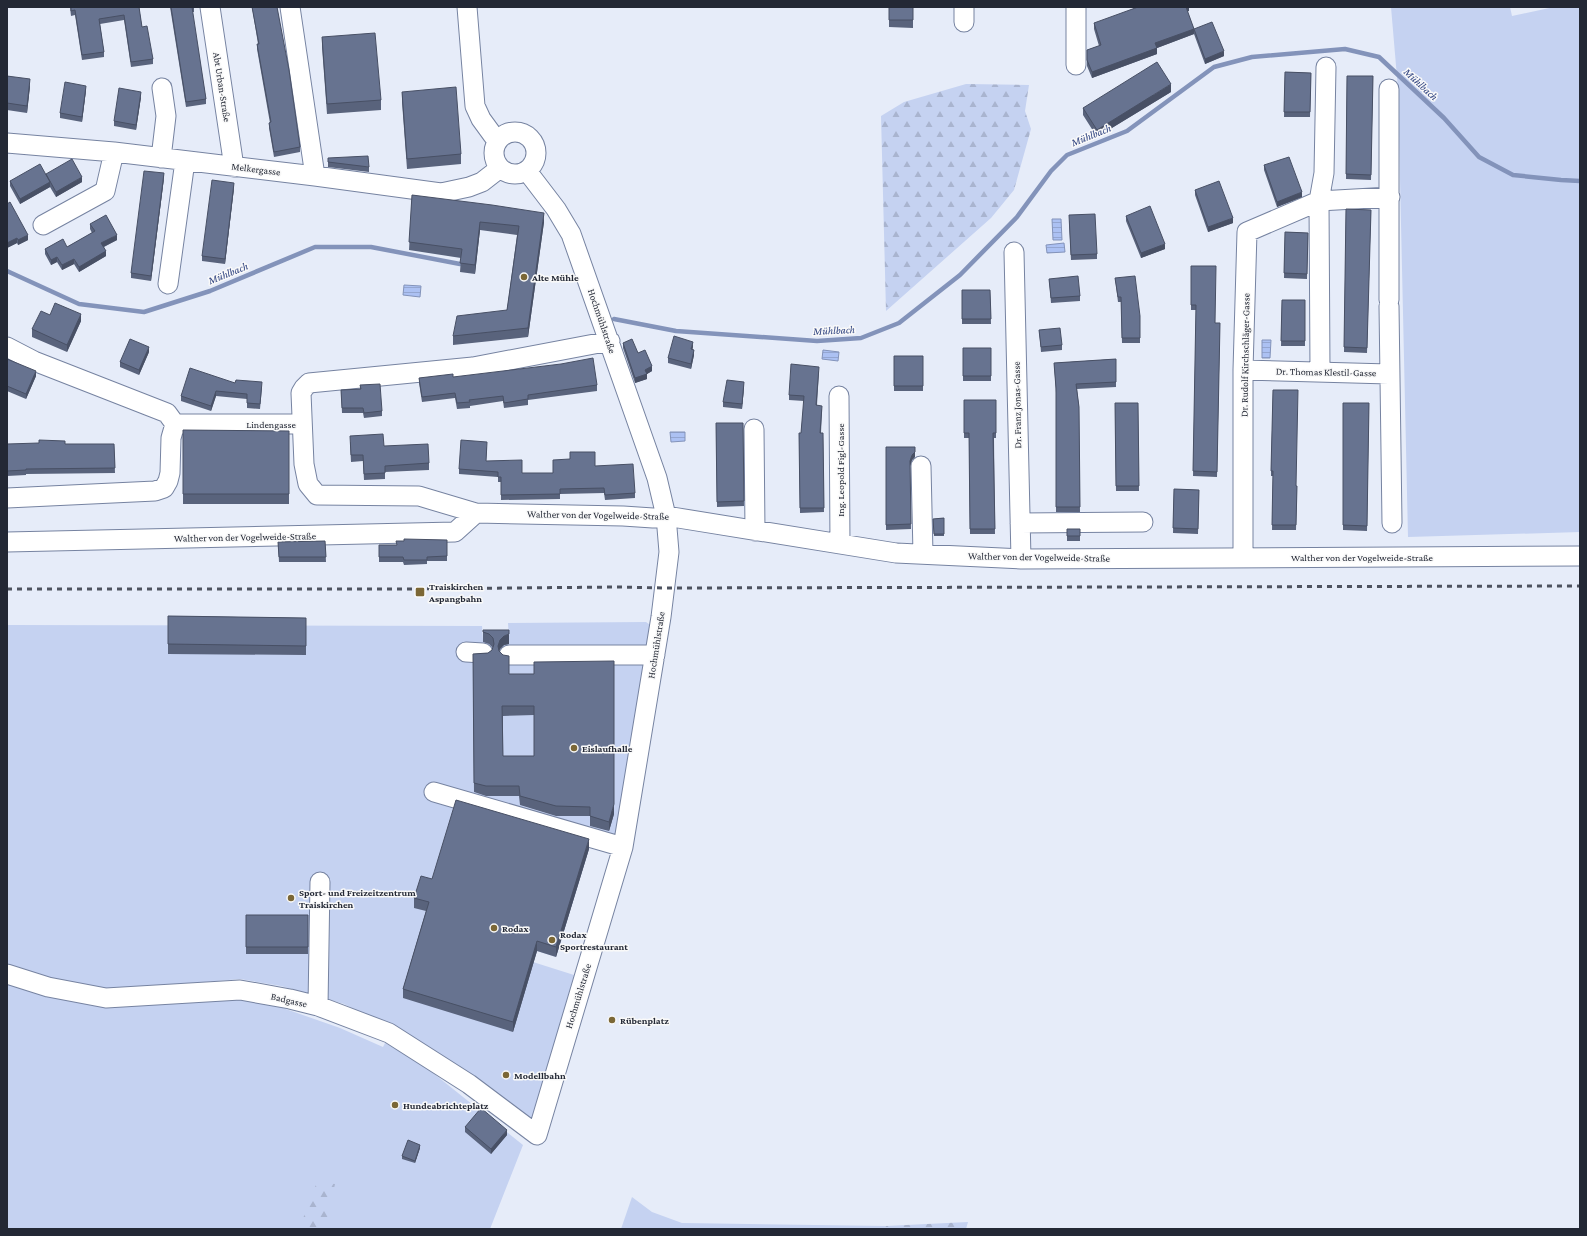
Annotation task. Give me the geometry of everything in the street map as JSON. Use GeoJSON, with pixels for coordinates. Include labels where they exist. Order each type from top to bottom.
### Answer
{"type":"FeatureCollection","features":[{"type":"Feature","properties":{"kind":"street","name":"Abt Urban-Straße"},"geometry":{"type":"LineString","coordinates":[[210,7],[234,167]]}},
{"type":"Feature","properties":{"kind":"street"},"geometry":{"type":"LineString","coordinates":[[290,7],[316,176]]}},
{"type":"Feature","properties":{"kind":"street"},"geometry":{"type":"LineString","coordinates":[[467,7],[475,106],[481,119],[497,141]]}},
{"type":"Feature","properties":{"kind":"street"},"geometry":{"type":"LineString","coordinates":[[1076,7],[1076,65]]}},
{"type":"Feature","properties":{"kind":"street"},"geometry":{"type":"LineString","coordinates":[[1320,371],[1320,202],[1324,173],[1326,67]]}},
{"type":"Feature","properties":{"kind":"street"},"geometry":{"type":"LineString","coordinates":[[161,158],[166,116],[162,88]]}},
{"type":"Feature","properties":{"kind":"street","name":"Dr. Thomas Klestil-Gasse"},"geometry":{"type":"LineString","coordinates":[[1243,370],[1389,374],[1389,89]]}},
{"type":"Feature","properties":{"kind":"street"},"geometry":{"type":"LineString","coordinates":[[514,132],[527,135],[532,140],[536,153],[532,166],[527,171],[520,174],[506,172],[500,168],[495,162],[493,155],[497,141],[501,136],[507,133],[514,132]]}},
{"type":"Feature","properties":{"kind":"street","name":"Melkergasse"},"geometry":{"type":"LineString","coordinates":[[7,143],[114,152],[316,176],[441,193],[469,187],[482,182],[500,168]]}},
{"type":"Feature","properties":{"kind":"street"},"geometry":{"type":"LineString","coordinates":[[43,225],[105,191],[114,152]]}},
{"type":"Feature","properties":{"kind":"street"},"geometry":{"type":"LineString","coordinates":[[168,284],[184,161]]}},
{"type":"Feature","properties":{"kind":"street","name":"Hochmühlstraße"},"geometry":{"type":"LineString","coordinates":[[527,171],[556,209],[571,234],[610,341],[657,478],[666,516],[669,552],[661,617],[623,847],[537,1135]]}},
{"type":"Feature","properties":{"kind":"street"},"geometry":{"type":"LineString","coordinates":[[1320,202],[1390,197]]}},
{"type":"Feature","properties":{"kind":"street","name":"Dr. Rudolf Kirchschläger-Gasse"},"geometry":{"type":"LineString","coordinates":[[1243,558],[1243,370],[1247,232],[1320,202]]}},
{"type":"Feature","properties":{"kind":"street","name":"Dr. Franz Jonas-Gasse"},"geometry":{"type":"LineString","coordinates":[[1014,252],[1021,559]]}},
{"type":"Feature","properties":{"kind":"street","name":"Lindengasse"},"geometry":{"type":"LineString","coordinates":[[175,424],[302,424],[301,393],[309,384],[473,367],[610,341]]}},
{"type":"Feature","properties":{"kind":"street"},"geometry":{"type":"LineString","coordinates":[[7,347],[34,361],[167,413],[175,424],[171,438],[170,473],[164,488],[155,491],[7,498]]}},
{"type":"Feature","properties":{"kind":"street"},"geometry":{"type":"LineString","coordinates":[[1389,374],[1392,523]]}},
{"type":"Feature","properties":{"kind":"street","name":"Ing. Leopold Figl-Gasse"},"geometry":{"type":"LineString","coordinates":[[839,396],[840,544]]}},
{"type":"Feature","properties":{"kind":"street","name":"Walther von der Vogelweide-Straße"},"geometry":{"type":"LineString","coordinates":[[302,424],[304,464],[308,484],[317,495],[419,496],[476,513],[653,518],[666,516],[896,553],[1021,559],[1580,556]]}},
{"type":"Feature","properties":{"kind":"street"},"geometry":{"type":"LineString","coordinates":[[754,429],[755,531]]}},
{"type":"Feature","properties":{"kind":"street"},"geometry":{"type":"LineString","coordinates":[[921,466],[923,554]]}},
{"type":"Feature","properties":{"kind":"street","name":"Walther von der Vogelweide-Straße"},"geometry":{"type":"LineString","coordinates":[[7,542],[455,532],[476,513]]}},
{"type":"Feature","properties":{"kind":"street"},"geometry":{"type":"LineString","coordinates":[[1020,523],[1143,522]]}},
{"type":"Feature","properties":{"kind":"street"},"geometry":{"type":"LineString","coordinates":[[509,655],[655,655]]}},
{"type":"Feature","properties":{"kind":"street"},"geometry":{"type":"LineString","coordinates":[[434,792],[623,847]]}},
{"type":"Feature","properties":{"kind":"street"},"geometry":{"type":"LineString","coordinates":[[318,1006],[320,882]]}},
{"type":"Feature","properties":{"kind":"street","name":"Badgasse"},"geometry":{"type":"LineString","coordinates":[[7,974],[48,988],[106,998],[240,990],[290,999],[318,1006],[389,1033],[469,1084],[537,1135]]}},
{"type":"Feature","properties":{"kind":"green space"},"geometry":{"type":"Polygon","coordinates":[[[1391,7],[1510,7],[1512,16],[1554,7],[1580,7],[1580,532],[1408,537],[1398,89],[1391,7]]]}},
{"type":"Feature","properties":{"kind":"green space"},"geometry":{"type":"Polygon","coordinates":[[[966,84],[1029,85],[1025,111],[1031,129],[1014,190],[991,218],[886,311],[881,116],[904,102],[966,84]]]}},
{"type":"Feature","properties":{"kind":"green space","name":"Sport- und Freizeitzentrum Traiskirchen"},"geometry":{"type":"Polygon","coordinates":[[[646,622],[653,627],[621,810],[611,848],[590,845],[556,957],[537,951],[533,962],[574,975],[533,1117],[528,1120],[478,1080],[429,1047],[344,1004],[281,986],[240,979],[101,991],[16,970],[7,965],[7,625],[482,626],[483,640],[509,639],[508,623],[646,622]]]}},
{"type":"Feature","properties":{"kind":"green space"},"geometry":{"type":"Polygon","coordinates":[[[7,979],[22,987],[93,1006],[225,999],[260,1000],[340,1028],[383,1047],[385,1043],[423,1065],[523,1145],[490,1229],[7,1229],[7,979]]]}},
{"type":"Feature","properties":{"kind":"green space"},"geometry":{"type":"Polygon","coordinates":[[[317,1182],[335,1184],[325,1229],[299,1229],[317,1182]]]}},
{"type":"Feature","properties":{"kind":"green space"},"geometry":{"type":"Polygon","coordinates":[[[632,1197],[652,1212],[682,1223],[886,1226],[884,1229],[621,1229],[632,1197]]]}},
{"type":"Feature","properties":{"kind":"green space"},"geometry":{"type":"Polygon","coordinates":[[[968,1222],[966,1229],[884,1229],[886,1226],[968,1222]]]}},
{"type":"Feature","properties":{"kind":"shaded area"},"geometry":{"type":"Polygon","coordinates":[[[1052,219],[1061,219],[1062,240],[1053,240],[1052,219]]]}},
{"type":"Feature","properties":{"kind":"shaded area"},"geometry":{"type":"Polygon","coordinates":[[[1064,243],[1065,252],[1047,253],[1046,245],[1064,243]]]}},
{"type":"Feature","properties":{"kind":"shaded area"},"geometry":{"type":"Polygon","coordinates":[[[404,285],[421,286],[420,297],[403,295],[404,285]]]}},
{"type":"Feature","properties":{"kind":"shaded area"},"geometry":{"type":"Polygon","coordinates":[[[1262,340],[1271,340],[1270,358],[1262,358],[1262,340]]]}},
{"type":"Feature","properties":{"kind":"shaded area"},"geometry":{"type":"Polygon","coordinates":[[[823,350],[839,352],[838,361],[822,359],[823,350]]]}},
{"type":"Feature","properties":{"kind":"shaded area"},"geometry":{"type":"Polygon","coordinates":[[[670,432],[685,432],[685,441],[671,442],[670,432]]]}},
{"type":"Feature","properties":{"kind":"building"},"geometry":{"type":"Polygon","coordinates":[[[71,7],[139,7],[142,27],[147,26],[153,59],[131,62],[124,15],[99,19],[104,52],[82,55],[75,10],[71,11],[71,7]]]}},
{"type":"Feature","properties":{"kind":"building"},"geometry":{"type":"Polygon","coordinates":[[[171,7],[192,7],[206,99],[186,102],[171,7]]]}},
{"type":"Feature","properties":{"kind":"building"},"geometry":{"type":"Polygon","coordinates":[[[252,7],[277,7],[289,70],[300,147],[274,152],[269,123],[271,122],[252,7]]]}},
{"type":"Feature","properties":{"kind":"building"},"geometry":{"type":"Polygon","coordinates":[[[889,7],[913,7],[913,20],[889,20],[889,7]]]}},
{"type":"Feature","properties":{"kind":"building"},"geometry":{"type":"Polygon","coordinates":[[[1138,7],[1186,7],[1194,29],[1155,43],[1157,48],[1092,72],[1087,60],[1087,50],[1101,45],[1094,23],[1138,7]]]}},
{"type":"Feature","properties":{"kind":"building"},"geometry":{"type":"Polygon","coordinates":[[[1212,22],[1224,51],[1205,59],[1194,29],[1212,22]]]}},
{"type":"Feature","properties":{"kind":"building"},"geometry":{"type":"Polygon","coordinates":[[[375,33],[381,100],[327,104],[322,37],[375,33]]]}},
{"type":"Feature","properties":{"kind":"building"},"geometry":{"type":"Polygon","coordinates":[[[1157,62],[1171,84],[1097,130],[1083,108],[1157,62]]]}},
{"type":"Feature","properties":{"kind":"building"},"geometry":{"type":"Polygon","coordinates":[[[1285,72],[1311,73],[1310,112],[1284,112],[1285,72]]]}},
{"type":"Feature","properties":{"kind":"building"},"geometry":{"type":"Polygon","coordinates":[[[7,76],[30,79],[27,106],[7,103],[7,76]]]}},
{"type":"Feature","properties":{"kind":"building"},"geometry":{"type":"Polygon","coordinates":[[[1347,76],[1373,76],[1371,175],[1346,174],[1347,76]]]}},
{"type":"Feature","properties":{"kind":"building"},"geometry":{"type":"Polygon","coordinates":[[[65,82],[86,86],[82,117],[60,113],[65,82]]]}},
{"type":"Feature","properties":{"kind":"building"},"geometry":{"type":"Polygon","coordinates":[[[456,87],[461,154],[407,159],[402,92],[456,87]]]}},
{"type":"Feature","properties":{"kind":"building"},"geometry":{"type":"Polygon","coordinates":[[[119,88],[141,92],[136,125],[114,121],[119,88]]]}},
{"type":"Feature","properties":{"kind":"building"},"geometry":{"type":"Polygon","coordinates":[[[368,156],[369,167],[328,162],[328,158],[368,156]]]}},
{"type":"Feature","properties":{"kind":"building"},"geometry":{"type":"Polygon","coordinates":[[[1289,157],[1302,192],[1277,202],[1264,165],[1289,157]]]}},
{"type":"Feature","properties":{"kind":"building"},"geometry":{"type":"Polygon","coordinates":[[[72,159],[82,177],[56,192],[46,174],[72,159]]]}},
{"type":"Feature","properties":{"kind":"building"},"geometry":{"type":"Polygon","coordinates":[[[40,164],[50,182],[20,199],[10,181],[40,164]]]}},
{"type":"Feature","properties":{"kind":"building"},"geometry":{"type":"Polygon","coordinates":[[[144,171],[164,173],[151,276],[131,273],[144,171]]]}},
{"type":"Feature","properties":{"kind":"building"},"geometry":{"type":"Polygon","coordinates":[[[212,180],[234,183],[225,259],[202,256],[212,180]]]}},
{"type":"Feature","properties":{"kind":"building"},"geometry":{"type":"Polygon","coordinates":[[[1219,181],[1233,218],[1208,227],[1195,190],[1219,181]]]}},
{"type":"Feature","properties":{"kind":"building"},"geometry":{"type":"Polygon","coordinates":[[[412,195],[544,213],[528,328],[453,336],[457,316],[507,310],[519,226],[480,222],[475,265],[460,263],[462,249],[409,242],[412,195]]]}},
{"type":"Feature","properties":{"kind":"building"},"geometry":{"type":"Polygon","coordinates":[[[10,202],[28,235],[7,243],[7,204],[10,202]]]}},
{"type":"Feature","properties":{"kind":"building"},"geometry":{"type":"Polygon","coordinates":[[[1150,206],[1165,244],[1141,253],[1126,216],[1150,206]]]}},
{"type":"Feature","properties":{"kind":"building"},"geometry":{"type":"Polygon","coordinates":[[[1346,209],[1371,210],[1367,348],[1344,347],[1346,209]]]}},
{"type":"Feature","properties":{"kind":"building"},"geometry":{"type":"Polygon","coordinates":[[[1095,214],[1097,254],[1071,255],[1069,215],[1095,214]]]}},
{"type":"Feature","properties":{"kind":"building"},"geometry":{"type":"Polygon","coordinates":[[[106,215],[117,235],[101,243],[106,251],[79,267],[74,259],[62,265],[57,257],[51,260],[45,249],[63,239],[67,247],[95,231],[90,224],[106,215]]]}},
{"type":"Feature","properties":{"kind":"building"},"geometry":{"type":"Polygon","coordinates":[[[1285,232],[1308,233],[1307,274],[1284,273],[1285,232]]]}},
{"type":"Feature","properties":{"kind":"building"},"geometry":{"type":"Polygon","coordinates":[[[1191,266],[1216,266],[1215,323],[1220,323],[1217,472],[1193,471],[1196,305],[1191,305],[1191,266]]]}},
{"type":"Feature","properties":{"kind":"building"},"geometry":{"type":"Polygon","coordinates":[[[1078,276],[1080,296],[1051,298],[1049,279],[1078,276]]]}},
{"type":"Feature","properties":{"kind":"building"},"geometry":{"type":"Polygon","coordinates":[[[1135,276],[1140,316],[1140,338],[1122,338],[1121,297],[1118,297],[1115,278],[1135,276]]]}},
{"type":"Feature","properties":{"kind":"building"},"geometry":{"type":"Polygon","coordinates":[[[962,290],[990,290],[991,319],[962,319],[962,290]]]}},
{"type":"Feature","properties":{"kind":"building"},"geometry":{"type":"Polygon","coordinates":[[[1282,300],[1305,300],[1305,341],[1281,341],[1282,300]]]}},
{"type":"Feature","properties":{"kind":"building"},"geometry":{"type":"Polygon","coordinates":[[[55,303],[81,314],[67,345],[32,329],[41,311],[50,315],[55,303]]]}},
{"type":"Feature","properties":{"kind":"building"},"geometry":{"type":"Polygon","coordinates":[[[1060,328],[1062,345],[1041,347],[1039,330],[1060,328]]]}},
{"type":"Feature","properties":{"kind":"building"},"geometry":{"type":"Polygon","coordinates":[[[674,336],[693,342],[691,349],[694,350],[691,364],[668,358],[674,336]]]}},
{"type":"Feature","properties":{"kind":"building"},"geometry":{"type":"Polygon","coordinates":[[[130,339],[149,347],[139,370],[120,362],[130,339]]]}},
{"type":"Feature","properties":{"kind":"building"},"geometry":{"type":"Polygon","coordinates":[[[632,339],[638,353],[645,350],[652,366],[645,370],[647,374],[635,378],[623,343],[632,339]]]}},
{"type":"Feature","properties":{"kind":"building"},"geometry":{"type":"Polygon","coordinates":[[[963,348],[991,348],[991,376],[963,376],[963,348]]]}},
{"type":"Feature","properties":{"kind":"building"},"geometry":{"type":"Polygon","coordinates":[[[894,356],[923,356],[923,386],[894,386],[894,356]]]}},
{"type":"Feature","properties":{"kind":"building"},"geometry":{"type":"Polygon","coordinates":[[[593,358],[597,385],[528,395],[528,399],[504,403],[503,396],[457,403],[455,393],[422,397],[419,378],[453,374],[453,377],[561,364],[593,358]]]}},
{"type":"Feature","properties":{"kind":"building"},"geometry":{"type":"Polygon","coordinates":[[[7,359],[36,371],[26,394],[7,386],[7,359]]]}},
{"type":"Feature","properties":{"kind":"building"},"geometry":{"type":"Polygon","coordinates":[[[1116,359],[1116,382],[1076,384],[1079,407],[1080,507],[1056,507],[1056,388],[1054,363],[1116,359]]]}},
{"type":"Feature","properties":{"kind":"building"},"geometry":{"type":"Polygon","coordinates":[[[791,364],[819,367],[816,405],[822,406],[820,433],[823,433],[824,508],[800,508],[799,433],[801,433],[804,396],[789,395],[791,364]]]}},
{"type":"Feature","properties":{"kind":"building"},"geometry":{"type":"Polygon","coordinates":[[[190,368],[235,383],[236,380],[262,382],[260,404],[247,403],[247,394],[216,391],[211,406],[181,396],[190,368]]]}},
{"type":"Feature","properties":{"kind":"building"},"geometry":{"type":"Polygon","coordinates":[[[727,380],[744,382],[742,404],[723,402],[727,380]]]}},
{"type":"Feature","properties":{"kind":"building"},"geometry":{"type":"Polygon","coordinates":[[[380,384],[382,411],[364,413],[363,408],[342,408],[341,390],[361,389],[360,385],[380,384]]]}},
{"type":"Feature","properties":{"kind":"building"},"geometry":{"type":"Polygon","coordinates":[[[1273,390],[1298,390],[1296,525],[1272,525],[1273,471],[1271,471],[1273,390]]]}},
{"type":"Feature","properties":{"kind":"building"},"geometry":{"type":"Polygon","coordinates":[[[964,400],[996,400],[996,433],[993,433],[995,529],[970,529],[969,433],[964,433],[964,400]]]}},
{"type":"Feature","properties":{"kind":"building"},"geometry":{"type":"Polygon","coordinates":[[[1115,403],[1138,403],[1139,486],[1116,486],[1115,403]]]}},
{"type":"Feature","properties":{"kind":"building"},"geometry":{"type":"Polygon","coordinates":[[[1343,403],[1369,403],[1367,526],[1343,525],[1343,403]]]}},
{"type":"Feature","properties":{"kind":"building"},"geometry":{"type":"Polygon","coordinates":[[[716,423],[743,423],[744,501],[717,502],[716,423]]]}},
{"type":"Feature","properties":{"kind":"building"},"geometry":{"type":"Polygon","coordinates":[[[183,430],[289,431],[289,494],[183,494],[183,430]]]}},
{"type":"Feature","properties":{"kind":"building"},"geometry":{"type":"Polygon","coordinates":[[[383,434],[384,446],[428,444],[429,463],[385,466],[385,473],[364,474],[363,455],[351,455],[350,436],[383,434]]]}},
{"type":"Feature","properties":{"kind":"building"},"geometry":{"type":"Polygon","coordinates":[[[39,440],[65,441],[65,444],[114,444],[115,468],[26,469],[7,471],[7,444],[39,443],[39,440]]]}},
{"type":"Feature","properties":{"kind":"building"},"geometry":{"type":"Polygon","coordinates":[[[461,440],[487,442],[486,461],[522,460],[522,473],[553,473],[553,460],[570,459],[570,452],[595,452],[595,466],[633,464],[635,493],[605,495],[604,488],[560,489],[560,494],[501,495],[501,477],[498,477],[498,472],[459,469],[461,440]]]}},
{"type":"Feature","properties":{"kind":"building"},"geometry":{"type":"Polygon","coordinates":[[[886,447],[915,447],[915,452],[910,461],[911,524],[886,525],[886,447]]]}},
{"type":"Feature","properties":{"kind":"building"},"geometry":{"type":"Polygon","coordinates":[[[1174,489],[1199,490],[1198,529],[1173,528],[1174,489]]]}},
{"type":"Feature","properties":{"kind":"building"},"geometry":{"type":"Polygon","coordinates":[[[944,518],[944,534],[934,534],[933,519],[944,518]]]}},
{"type":"Feature","properties":{"kind":"building"},"geometry":{"type":"Polygon","coordinates":[[[1067,529],[1080,529],[1080,536],[1067,536],[1067,529]]]}},
{"type":"Feature","properties":{"kind":"building"},"geometry":{"type":"Polygon","coordinates":[[[404,539],[447,540],[447,556],[427,557],[427,560],[404,560],[403,557],[379,557],[379,545],[397,545],[396,541],[404,541],[404,539]]]}},
{"type":"Feature","properties":{"kind":"building"},"geometry":{"type":"Polygon","coordinates":[[[325,541],[326,557],[279,557],[278,542],[325,541]]]}},
{"type":"Feature","properties":{"kind":"building"},"geometry":{"type":"Polygon","coordinates":[[[168,616],[306,618],[306,646],[168,644],[168,616]]]}},
{"type":"Feature","properties":{"kind":"building","name":"Eislaufhalle"},"geometry":{"type":"Polygon","coordinates":[[[483,630],[509,630],[509,634],[500,640],[498,646],[499,651],[503,655],[509,656],[509,674],[534,674],[534,662],[614,661],[614,804],[609,822],[590,816],[590,807],[556,806],[520,796],[519,786],[486,786],[474,783],[473,654],[488,653],[492,650],[494,644],[493,638],[489,634],[483,632],[483,630]],[[502,706],[503,756],[534,756],[534,706],[502,706]]]}},
{"type":"Feature","properties":{"kind":"building","name":"Rodax"},"geometry":{"type":"Polygon","coordinates":[[[456,800],[589,839],[556,947],[537,941],[513,1022],[403,989],[429,902],[414,898],[421,876],[432,879],[456,800]]]}},
{"type":"Feature","properties":{"kind":"building"},"geometry":{"type":"Polygon","coordinates":[[[246,915],[308,915],[308,947],[246,947],[246,915]]]}},
{"type":"Feature","properties":{"kind":"building"},"geometry":{"type":"Polygon","coordinates":[[[481,1108],[507,1130],[491,1149],[465,1127],[481,1108]]]}},
{"type":"Feature","properties":{"kind":"building"},"geometry":{"type":"Polygon","coordinates":[[[408,1140],[420,1145],[415,1161],[402,1156],[408,1140]]]}},
{"type":"Feature","properties":{"kind":"waterway","name":"Mühlbach"},"geometry":{"type":"LineString","coordinates":[[614,319],[676,331],[817,341],[861,338],[899,323],[960,275],[1017,217],[1051,171],[1067,155],[1127,131],[1214,67],[1252,57],[1345,49],[1379,57],[1444,118],[1479,157],[1513,175],[1580,181]]}},
{"type":"Feature","properties":{"kind":"waterway","name":"Mühlbach"},"geometry":{"type":"LineString","coordinates":[[7,271],[79,304],[144,312],[210,291],[315,247],[371,247],[460,264]]}},
{"type":"Feature","properties":{"kind":"railway"},"geometry":{"type":"LineString","coordinates":[[7,589],[1580,586]]}},
{"type":"Feature","properties":{"kind":"place","name":"Alte Mühle"},"geometry":{"type":"Point","coordinates":[524,277]}},
{"type":"Feature","properties":{"kind":"place","name":"Traiskirchen Aspangbahn"},"geometry":{"type":"Point","coordinates":[420,592]}},
{"type":"Feature","properties":{"kind":"place","name":"Eislaufhalle"},"geometry":{"type":"Point","coordinates":[574,748]}},
{"type":"Feature","properties":{"kind":"place","name":"Sport- und Freizeitzentrum Traiskirchen"},"geometry":{"type":"Point","coordinates":[291,898]}},
{"type":"Feature","properties":{"kind":"place","name":"Rodax"},"geometry":{"type":"Point","coordinates":[494,928]}},
{"type":"Feature","properties":{"kind":"place","name":"Rodax Sportrestaurant"},"geometry":{"type":"Point","coordinates":[552,940]}},
{"type":"Feature","properties":{"kind":"place","name":"Rübenplatz"},"geometry":{"type":"Point","coordinates":[612,1020]}},
{"type":"Feature","properties":{"kind":"place","name":"Modellbahn"},"geometry":{"type":"Point","coordinates":[506,1075]}},
{"type":"Feature","properties":{"kind":"place","name":"Hundeabrichteplatz"},"geometry":{"type":"Point","coordinates":[395,1105]}}]}
